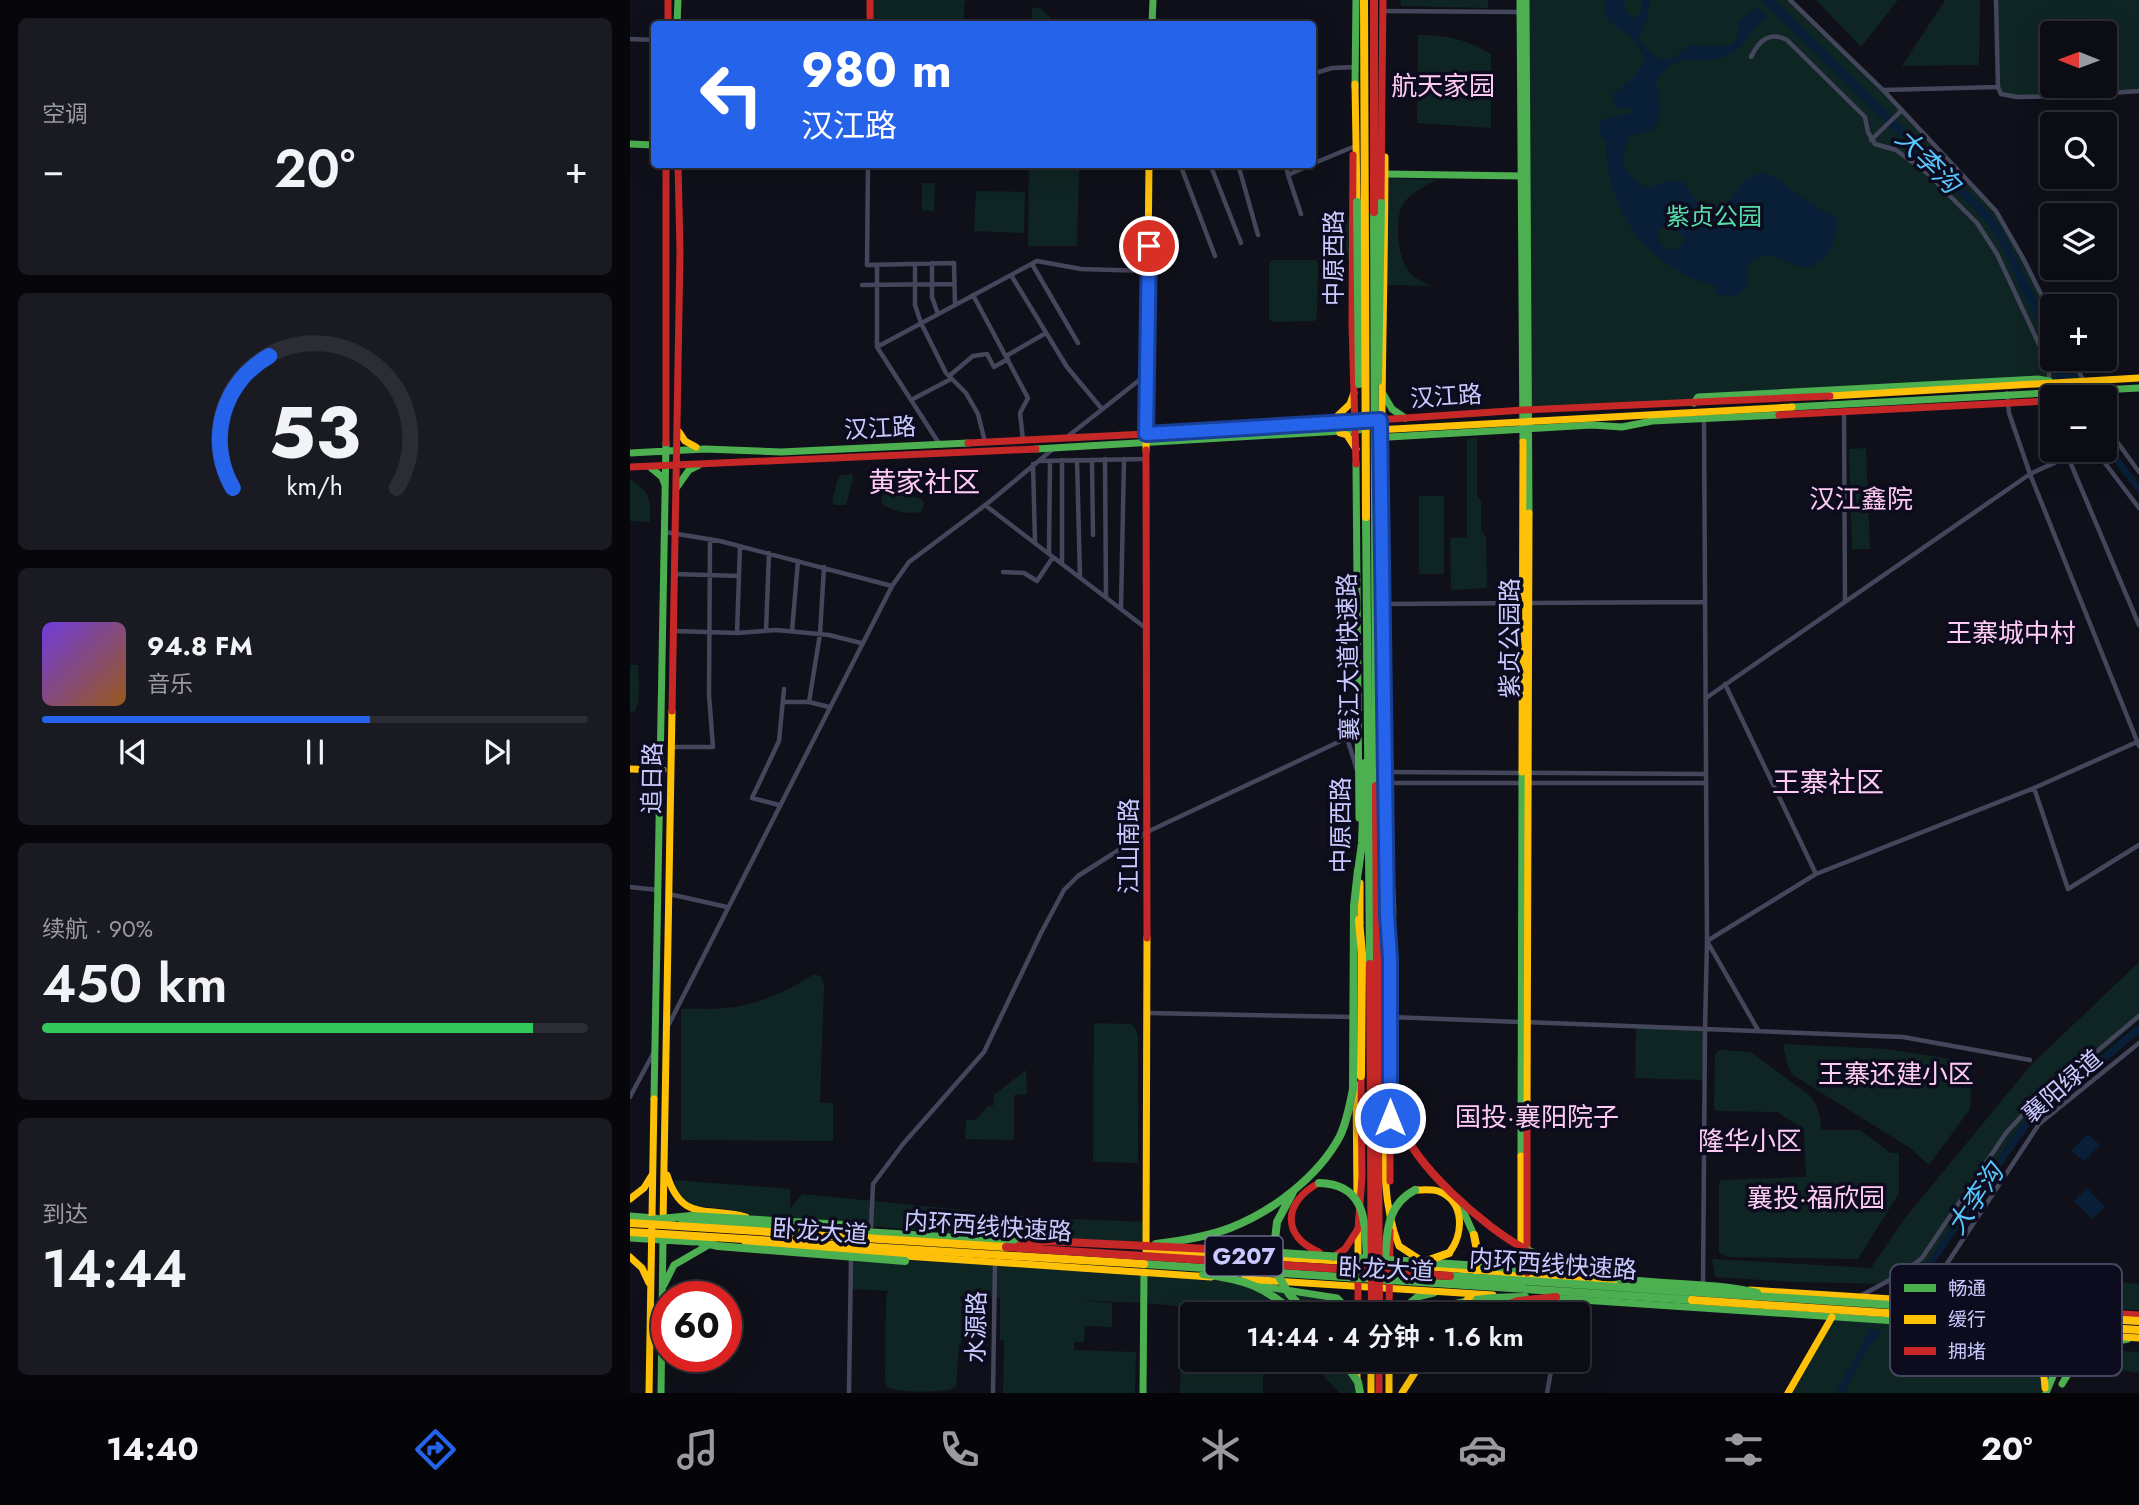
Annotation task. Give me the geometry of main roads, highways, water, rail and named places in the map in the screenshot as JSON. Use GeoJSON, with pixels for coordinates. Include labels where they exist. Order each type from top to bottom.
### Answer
{"type":"FeatureCollection","features":[{"type":"Feature","properties":{"kind":"main road"},"geometry":{"type":"LineString","coordinates":[[668,0],[668,21]]}},
{"type":"Feature","properties":{"kind":"main road"},"geometry":{"type":"LineString","coordinates":[[677,21],[678,0]]}},
{"type":"Feature","properties":{"kind":"main road"},"geometry":{"type":"LineString","coordinates":[[870,0],[870,21]]}},
{"type":"Feature","properties":{"kind":"main road"},"geometry":{"type":"LineString","coordinates":[[1152,21],[1153,0]]}},
{"type":"Feature","properties":{"kind":"main road","name":"中原西路"},"geometry":{"type":"LineString","coordinates":[[1356,0],[1352,324],[1356,426],[1360,938],[1355,966],[1356,1302]]}},
{"type":"Feature","properties":{"kind":"main road","name":"襄江大道快速路"},"geometry":{"type":"LineString","coordinates":[[1364,0],[1380,1302]]}},
{"type":"Feature","properties":{"kind":"main road","name":"襄江大道快速路"},"geometry":{"type":"LineString","coordinates":[[1369,464],[1374,0]]}},
{"type":"Feature","properties":{"kind":"main road","name":"中原西路"},"geometry":{"type":"LineString","coordinates":[[1383,0],[1385,310],[1380,430],[1390,1017],[1389,1302]]}},
{"type":"Feature","properties":{"kind":"main road","name":"紫贞公园路"},"geometry":{"type":"LineString","coordinates":[[1523,0],[1524,176]]}},
{"type":"Feature","properties":{"kind":"main road","name":"紫贞公园路"},"geometry":{"type":"LineString","coordinates":[[1520,1274],[1525,1021],[1526,603],[1523,0]]}},
{"type":"Feature","properties":{"kind":"main road"},"geometry":{"type":"LineString","coordinates":[[1369,464],[1378,445],[1382,82]]}},
{"type":"Feature","properties":{"kind":"main road"},"geometry":{"type":"LineString","coordinates":[[1355,84],[1358,368],[1361,444],[1369,464]]}},
{"type":"Feature","properties":{"kind":"main road"},"geometry":{"type":"LineString","coordinates":[[630,144],[651,145]]}},
{"type":"Feature","properties":{"kind":"main road","name":"追日路"},"geometry":{"type":"LineString","coordinates":[[651,1281],[667,451],[666,168]]}},
{"type":"Feature","properties":{"kind":"main road","name":"追日路"},"geometry":{"type":"LineString","coordinates":[[662,1281],[678,429],[680,251],[677,168]]}},
{"type":"Feature","properties":{"kind":"main road","name":"江山南路"},"geometry":{"type":"LineString","coordinates":[[1141,1248],[1147,1013],[1146,438],[1149,168]]}},
{"type":"Feature","properties":{"kind":"main road"},"geometry":{"type":"LineString","coordinates":[[1385,174],[1524,176]]}},
{"type":"Feature","properties":{"kind":"main road","name":"汉江路"},"geometry":{"type":"LineString","coordinates":[[630,453],[705,449],[781,452],[1066,438],[1146,438],[1331,428],[1380,420],[1526,410],[2084,382],[2139,376]]}},
{"type":"Feature","properties":{"kind":"main road","name":"汉江路"},"geometry":{"type":"LineString","coordinates":[[2117,391],[2139,388]]}},
{"type":"Feature","properties":{"kind":"main road"},"geometry":{"type":"LineString","coordinates":[[1354,391],[1350,404],[1331,428],[1347,435],[1356,450]]}},
{"type":"Feature","properties":{"kind":"main road"},"geometry":{"type":"LineString","coordinates":[[1381,391],[1392,409],[1405,418]]}},
{"type":"Feature","properties":{"kind":"main road","name":"汉江路"},"geometry":{"type":"LineString","coordinates":[[1356,426],[1380,430],[1526,425],[2040,399]]}},
{"type":"Feature","properties":{"kind":"main road"},"geometry":{"type":"LineString","coordinates":[[1389,436],[1526,425],[1622,426],[1652,421],[1844,408]]}},
{"type":"Feature","properties":{"kind":"main road"},"geometry":{"type":"LineString","coordinates":[[1381,451],[1394,430],[1405,428]]}},
{"type":"Feature","properties":{"kind":"main road"},"geometry":{"type":"LineString","coordinates":[[678,429],[685,442],[705,449]]}},
{"type":"Feature","properties":{"kind":"main road"},"geometry":{"type":"LineString","coordinates":[[648,452],[663,442],[667,431]]}},
{"type":"Feature","properties":{"kind":"main road","name":"汉江路"},"geometry":{"type":"LineString","coordinates":[[630,467],[1054,448],[1146,438]]}},
{"type":"Feature","properties":{"kind":"main road"},"geometry":{"type":"LineString","coordinates":[[676,488],[689,470],[702,463]]}},
{"type":"Feature","properties":{"kind":"main road"},"geometry":{"type":"LineString","coordinates":[[648,466],[662,477],[666,488]]}},
{"type":"Feature","properties":{"kind":"main road"},"geometry":{"type":"LineString","coordinates":[[1297,1302],[1282,1286],[1275,1270],[1272,1246],[1275,1225],[1282,1207],[1332,1152],[1349,1118],[1352,1104],[1354,906],[1362,843],[1363,772],[1373,744]]}},
{"type":"Feature","properties":{"kind":"main road"},"geometry":{"type":"LineString","coordinates":[[1373,744],[1384,770],[1385,832],[1391,876],[1397,1110],[1403,1130],[1461,1205],[1474,1235],[1477,1250],[1476,1275],[1472,1293],[1466,1302]]}},
{"type":"Feature","properties":{"kind":"main road","name":"襄江大道快速路"},"geometry":{"type":"LineString","coordinates":[[1371,1302],[1373,744]]}},
{"type":"Feature","properties":{"kind":"main road"},"geometry":{"type":"LineString","coordinates":[[630,769],[671,770]]}},
{"type":"Feature","properties":{"kind":"main road"},"geometry":{"type":"LineString","coordinates":[[1305,1260],[1334,1256],[1345,1249],[1357,1229],[1362,1177],[1362,954],[1358,870]]}},
{"type":"Feature","properties":{"kind":"main road"},"geometry":{"type":"LineString","coordinates":[[1392,915],[1385,964],[1387,1175],[1390,1220],[1400,1248],[1421,1261],[1520,1274]]}},
{"type":"Feature","properties":{"kind":"main road"},"geometry":{"type":"LineString","coordinates":[[664,1163],[672,1191],[683,1206],[694,1211],[738,1214],[764,1225]]}},
{"type":"Feature","properties":{"kind":"main road"},"geometry":{"type":"LineString","coordinates":[[630,1199],[650,1181],[653,1170]]}},
{"type":"Feature","properties":{"kind":"main road"},"geometry":{"type":"LineString","coordinates":[[1434,1173],[1474,1215],[1511,1242],[1548,1259],[1610,1277]]}},
{"type":"Feature","properties":{"kind":"main road"},"geometry":{"type":"LineString","coordinates":[[1141,1248],[1217,1231],[1249,1219],[1276,1202],[1310,1174]]}},
{"type":"Feature","properties":{"kind":"main road"},"geometry":{"type":"LineString","coordinates":[[1332,1255],[1309,1250],[1297,1238],[1292,1224],[1292,1208],[1296,1198],[1311,1185],[1319,1183],[1329,1182],[1347,1188],[1362,1208],[1370,1302]]}},
{"type":"Feature","properties":{"kind":"main road"},"geometry":{"type":"LineString","coordinates":[[1381,1302],[1392,1208],[1407,1193],[1426,1189],[1437,1191],[1453,1203],[1459,1213],[1461,1232],[1449,1253],[1414,1262]]}},
{"type":"Feature","properties":{"kind":"main road"},"geometry":{"type":"LineString","coordinates":[[630,1220],[691,1216],[860,1226],[936,1236]]}},
{"type":"Feature","properties":{"kind":"main road","name":"卧龙大道"},"geometry":{"type":"LineString","coordinates":[[630,1220],[652,1218],[1141,1248],[1890,1298]]}},
{"type":"Feature","properties":{"kind":"main road","name":"内环西线快速路"},"geometry":{"type":"LineString","coordinates":[[630,1220],[1784,1302],[1890,1312]]}},
{"type":"Feature","properties":{"kind":"main road"},"geometry":{"type":"LineString","coordinates":[[634,1233],[688,1239],[718,1246],[905,1261],[985,1261]]}},
{"type":"Feature","properties":{"kind":"main road","name":"内环西线快速路"},"geometry":{"type":"LineString","coordinates":[[634,1233],[1890,1308]]}},
{"type":"Feature","properties":{"kind":"main road","name":"卧龙大道"},"geometry":{"type":"LineString","coordinates":[[630,1238],[1890,1321]]}},
{"type":"Feature","properties":{"kind":"main road"},"geometry":{"type":"LineString","coordinates":[[995,1247],[1044,1241],[1141,1248],[1332,1255],[1730,1286],[1784,1302]]}},
{"type":"Feature","properties":{"kind":"main road"},"geometry":{"type":"LineString","coordinates":[[666,1281],[674,1265],[713,1243]]}},
{"type":"Feature","properties":{"kind":"main road"},"geometry":{"type":"LineString","coordinates":[[630,1257],[636,1260],[647,1275],[651,1290]]}},
{"type":"Feature","properties":{"kind":"main road"},"geometry":{"type":"LineString","coordinates":[[1096,1262],[1133,1269],[1233,1278],[1250,1282],[1284,1302]]}},
{"type":"Feature","properties":{"kind":"main road"},"geometry":{"type":"LineString","coordinates":[[1143,1393],[1144,1272]]}},
{"type":"Feature","properties":{"kind":"main road"},"geometry":{"type":"LineString","coordinates":[[1236,1279],[1268,1288],[1337,1298],[1342,1302]]}},
{"type":"Feature","properties":{"kind":"main road","name":"追日路"},"geometry":{"type":"LineString","coordinates":[[649,1393],[651,1290]]}},
{"type":"Feature","properties":{"kind":"main road"},"geometry":{"type":"LineString","coordinates":[[1411,1302],[1417,1297],[1441,1292]]}},
{"type":"Feature","properties":{"kind":"main road"},"geometry":{"type":"LineString","coordinates":[[1456,1302],[1481,1297],[1727,1308],[1784,1302]]}},
{"type":"Feature","properties":{"kind":"main road"},"geometry":{"type":"LineString","coordinates":[[1280,1299],[1283,1302]]}},
{"type":"Feature","properties":{"kind":"main road"},"geometry":{"type":"LineString","coordinates":[[1525,1302],[1542,1299]]}},
{"type":"Feature","properties":{"kind":"main road"},"geometry":{"type":"LineString","coordinates":[[1788,1393],[1832,1317]]}},
{"type":"Feature","properties":{"kind":"main road","name":"追日路"},"geometry":{"type":"LineString","coordinates":[[661,1372],[661,1393]]}},
{"type":"Feature","properties":{"kind":"main road"},"geometry":{"type":"LineString","coordinates":[[1351,1372],[1358,1382],[1358,1393]]}},
{"type":"Feature","properties":{"kind":"main road"},"geometry":{"type":"LineString","coordinates":[[1357,1372],[1358,1393]]}},
{"type":"Feature","properties":{"kind":"main road"},"geometry":{"type":"LineString","coordinates":[[1371,1372],[1371,1393]]}},
{"type":"Feature","properties":{"kind":"main road"},"geometry":{"type":"LineString","coordinates":[[1379,1372],[1379,1393]]}},
{"type":"Feature","properties":{"kind":"main road"},"geometry":{"type":"LineString","coordinates":[[1389,1372],[1389,1393]]}},
{"type":"Feature","properties":{"kind":"main road"},"geometry":{"type":"LineString","coordinates":[[1402,1393],[1415,1372]]}},
{"type":"Feature","properties":{"kind":"main road"},"geometry":{"type":"LineString","coordinates":[[2046,1393],[2053,1376]]}},
{"type":"Feature","properties":{"kind":"main road"},"geometry":{"type":"LineString","coordinates":[[2059,1393],[2065,1376]]}},
{"type":"Feature","properties":{"kind":"main road"},"geometry":{"type":"LineString","coordinates":[[2062,1384],[2066,1376]]}},
{"type":"Feature","properties":{"kind":"water"},"geometry":{"type":"Polygon","coordinates":[[[1607,0],[1624,0],[1626,11],[1633,18],[1641,13],[1642,0],[1650,0],[1646,23],[1638,39],[1650,52],[1664,59],[1675,56],[1689,46],[1722,47],[1733,43],[1738,36],[1739,21],[1757,6],[1768,17],[1729,55],[1719,59],[1683,61],[1665,71],[1656,82],[1660,118],[1651,130],[1631,135],[1624,152],[1625,166],[1634,178],[1649,188],[1670,180],[1683,182],[1707,214],[1718,213],[1747,179],[1761,174],[1773,176],[1797,195],[1824,212],[1836,216],[1834,241],[1826,257],[1819,263],[1804,267],[1770,256],[1756,259],[1748,264],[1747,288],[1735,297],[1716,294],[1715,286],[1669,265],[1650,250],[1622,212],[1613,190],[1606,140],[1599,135],[1601,119],[1630,114],[1631,109],[1615,108],[1611,96],[1634,77],[1646,58],[1631,37],[1609,21],[1604,8],[1607,0]],[[1665,226],[1657,230],[1657,238],[1665,248],[1676,250],[1683,243],[1684,236],[1665,226]]]}},
{"type":"Feature","properties":{"kind":"water","name":"大李沟"},"geometry":{"type":"Polygon","coordinates":[[[1761,0],[1775,0],[1991,214],[2007,239],[2040,308],[2040,329],[1999,242],[1984,219],[1761,0]]]}},
{"type":"Feature","properties":{"kind":"water"},"geometry":{"type":"Polygon","coordinates":[[[2055,371],[2074,371],[2077,385],[2058,385],[2055,371]]]}},
{"type":"Feature","properties":{"kind":"water"},"geometry":{"type":"Polygon","coordinates":[[[2117,455],[2139,483],[2139,494],[2114,462],[2117,462],[2117,455]]]}},
{"type":"Feature","properties":{"kind":"water","name":"大李沟"},"geometry":{"type":"Polygon","coordinates":[[[2139,1024],[2139,1034],[2036,1119],[1934,1264],[1925,1264],[2019,1127],[2032,1112],[2139,1024]]]}},
{"type":"Feature","properties":{"kind":"water"},"geometry":{"type":"Polygon","coordinates":[[[2088,1134],[2100,1145],[2084,1161],[2071,1151],[2088,1134]]]}},
{"type":"Feature","properties":{"kind":"water"},"geometry":{"type":"Polygon","coordinates":[[[2087,1188],[2105,1207],[2092,1219],[2074,1201],[2087,1188]]]}},
{"type":"Feature","properties":{"kind":"water"},"geometry":{"type":"Polygon","coordinates":[[[1868,1329],[1882,1330],[1862,1359],[1844,1393],[1836,1393],[1866,1336],[1868,1329]]]}},
{"type":"Feature","properties":{"kind":"district","name":"航天家园"},"geometry":{"type":"Point","coordinates":[1443,86]}},
{"type":"Feature","properties":{"kind":"district","name":"黄家社区"},"geometry":{"type":"Point","coordinates":[924,482]}},
{"type":"Feature","properties":{"kind":"district","name":"汉江鑫院"},"geometry":{"type":"Point","coordinates":[1861,499]}},
{"type":"Feature","properties":{"kind":"district","name":"王寨城中村"},"geometry":{"type":"Point","coordinates":[2011,633]}},
{"type":"Feature","properties":{"kind":"district","name":"王寨社区"},"geometry":{"type":"Point","coordinates":[1828,782]}},
{"type":"Feature","properties":{"kind":"district","name":"王寨还建小区"},"geometry":{"type":"Point","coordinates":[1896,1074]}},
{"type":"Feature","properties":{"kind":"district","name":"国投·襄阳院子"},"geometry":{"type":"Point","coordinates":[1537,1117]}},
{"type":"Feature","properties":{"kind":"district","name":"隆华小区"},"geometry":{"type":"Point","coordinates":[1750,1141]}},
{"type":"Feature","properties":{"kind":"district","name":"襄投·福欣园"},"geometry":{"type":"Point","coordinates":[1816,1198]}},
{"type":"Feature","properties":{"kind":"park label","name":"紫贞公园"},"geometry":{"type":"Point","coordinates":[1714,216]}}]}
